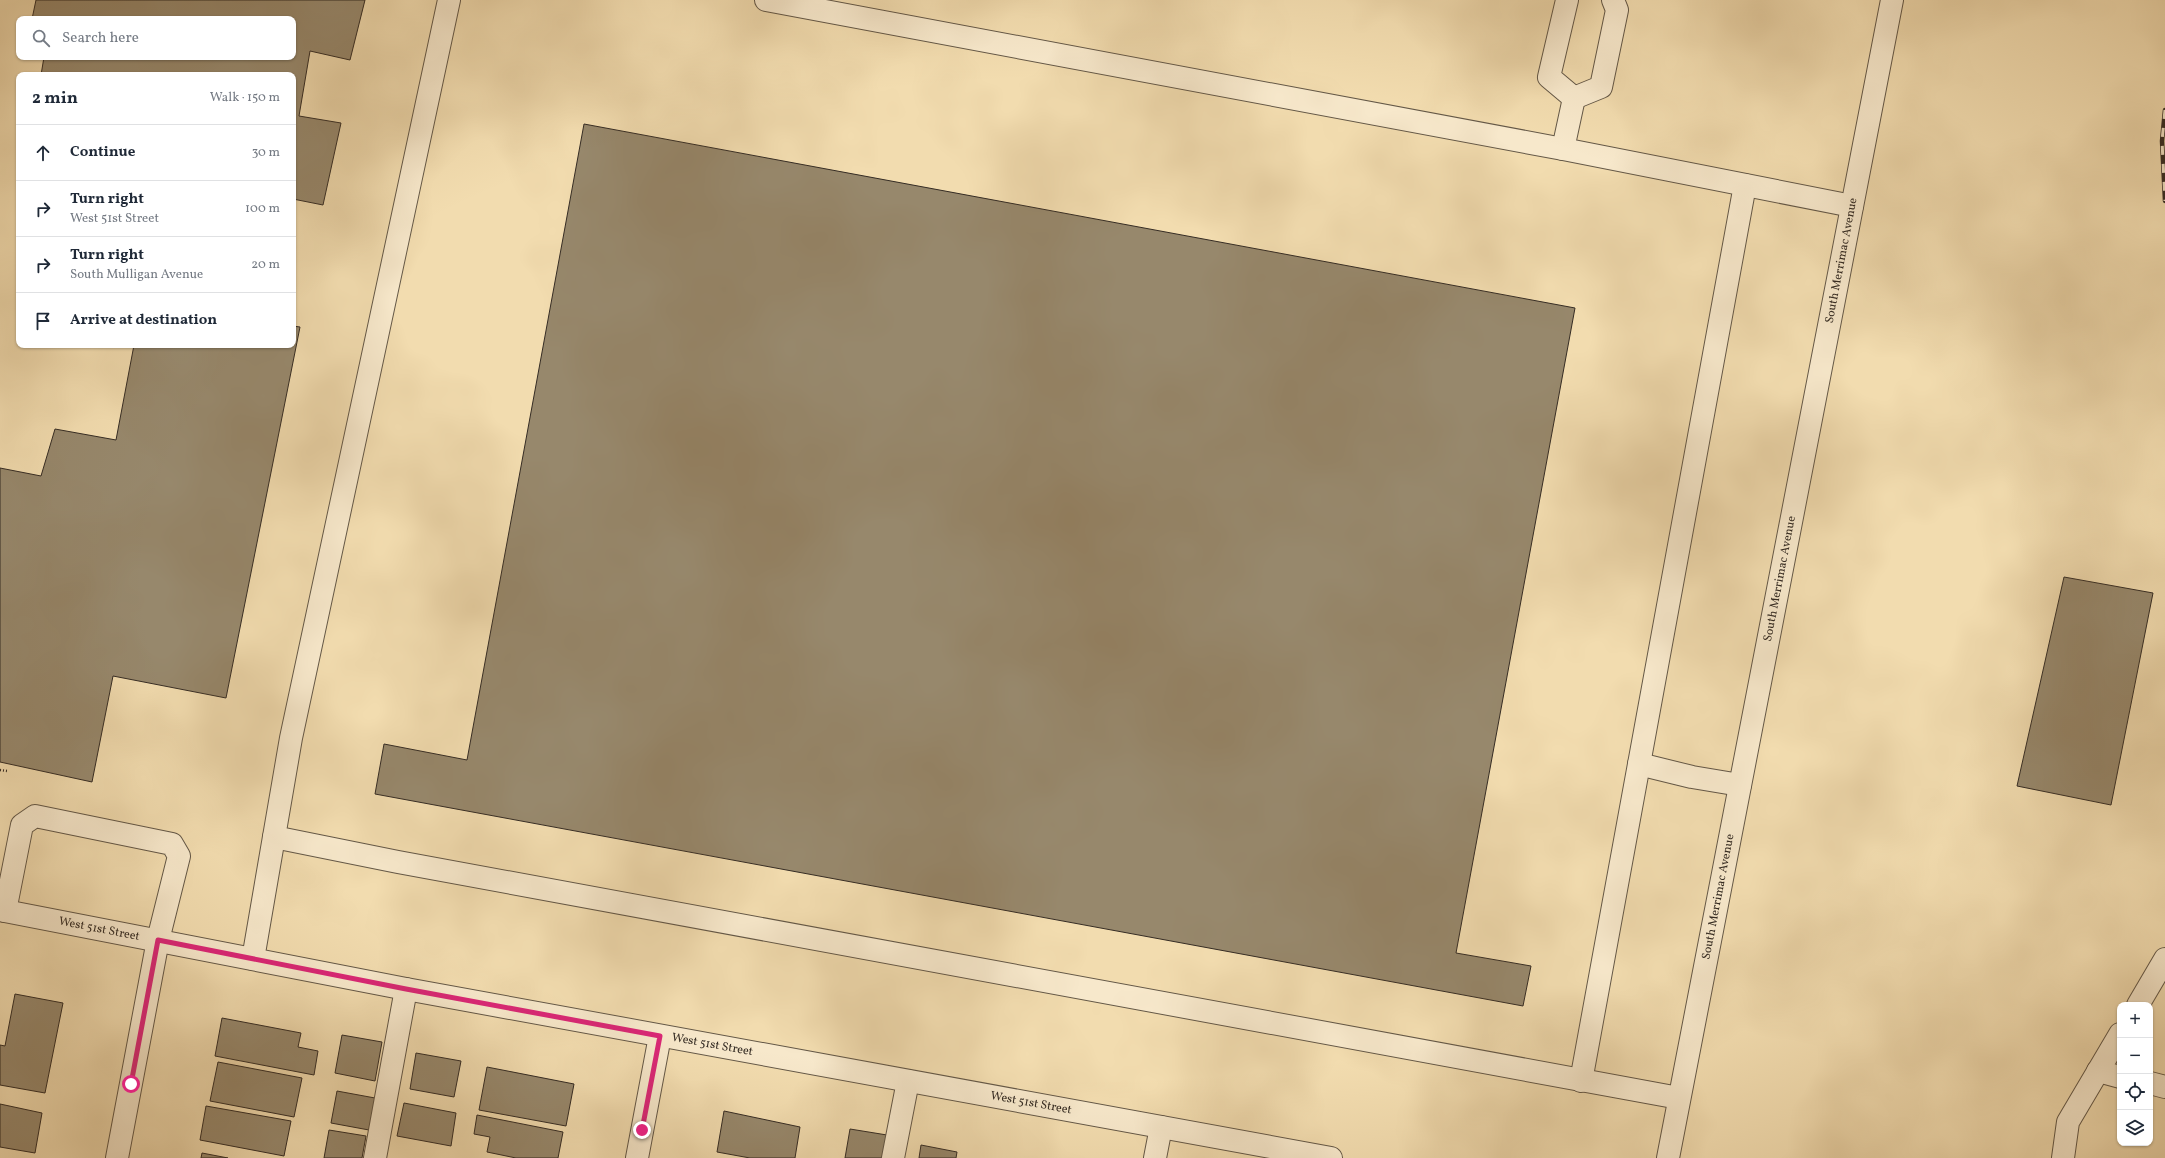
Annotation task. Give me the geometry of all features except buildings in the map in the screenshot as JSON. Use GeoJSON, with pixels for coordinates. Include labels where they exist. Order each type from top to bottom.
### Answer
{"type":"FeatureCollection","features":[{"type":"Feature","properties":{"kind":"street"},"geometry":{"type":"LineString","coordinates":[[253,959],[291,738],[449,0]]}},
{"type":"Feature","properties":{"kind":"street"},"geometry":{"type":"LineString","coordinates":[[766,0],[1563,149],[1852,206]]}},
{"type":"Feature","properties":{"kind":"street"},"geometry":{"type":"LineString","coordinates":[[1566,0],[1549,77],[1574,98]]}},
{"type":"Feature","properties":{"kind":"street"},"geometry":{"type":"LineString","coordinates":[[1574,98],[1601,87],[1617,10],[1613,0]]}},
{"type":"Feature","properties":{"kind":"street","name":"South Merrimac Avenue"},"geometry":{"type":"LineString","coordinates":[[1668,1158],[1892,0]]}},
{"type":"Feature","properties":{"kind":"street"},"geometry":{"type":"LineString","coordinates":[[1563,149],[1574,98]]}},
{"type":"Feature","properties":{"kind":"street"},"geometry":{"type":"LineString","coordinates":[[1581,1081],[1745,185]]}},
{"type":"Feature","properties":{"kind":"street"},"geometry":{"type":"LineString","coordinates":[[1639,764],[1692,778],[1740,786]]}},
{"type":"Feature","properties":{"kind":"street"},"geometry":{"type":"LineString","coordinates":[[3,910],[22,825],[35,816],[172,844],[179,856],[158,940],[116,1158]]}},
{"type":"Feature","properties":{"kind":"street"},"geometry":{"type":"LineString","coordinates":[[274,837],[398,862],[1679,1098]]}},
{"type":"Feature","properties":{"kind":"street","name":"West 51st Street"},"geometry":{"type":"LineString","coordinates":[[3,910],[406,989],[1331,1158]]}},
{"type":"Feature","properties":{"kind":"street"},"geometry":{"type":"LineString","coordinates":[[2140,1002],[2165,959]]}},
{"type":"Feature","properties":{"kind":"street"},"geometry":{"type":"LineString","coordinates":[[375,1158],[406,989]]}},
{"type":"Feature","properties":{"kind":"street"},"geometry":{"type":"LineString","coordinates":[[637,1158],[660,1036]]}},
{"type":"Feature","properties":{"kind":"street"},"geometry":{"type":"LineString","coordinates":[[2063,1158],[2068,1122],[2118,1038]]}},
{"type":"Feature","properties":{"kind":"street"},"geometry":{"type":"LineString","coordinates":[[2098,1072],[2117,1075]]}},
{"type":"Feature","properties":{"kind":"street"},"geometry":{"type":"LineString","coordinates":[[893,1158],[908,1081]]}},
{"type":"Feature","properties":{"kind":"street"},"geometry":{"type":"LineString","coordinates":[[2153,1084],[2165,1087]]}},
{"type":"Feature","properties":{"kind":"street"},"geometry":{"type":"LineString","coordinates":[[1155,1158],[1161,1127]]}},
{"type":"Feature","properties":{"kind":"path"},"geometry":{"type":"LineString","coordinates":[[0,770],[8,771]]}},
{"type":"Feature","properties":{"kind":"railway"},"geometry":{"type":"LineString","coordinates":[[2165,110],[2162,141],[2165,201]]}},
{"type":"Feature","properties":{"kind":"route"},"geometry":{"type":"LineString","coordinates":[[131,1084],[158,940],[406,989],[660,1036],[642,1130]]}}]}
